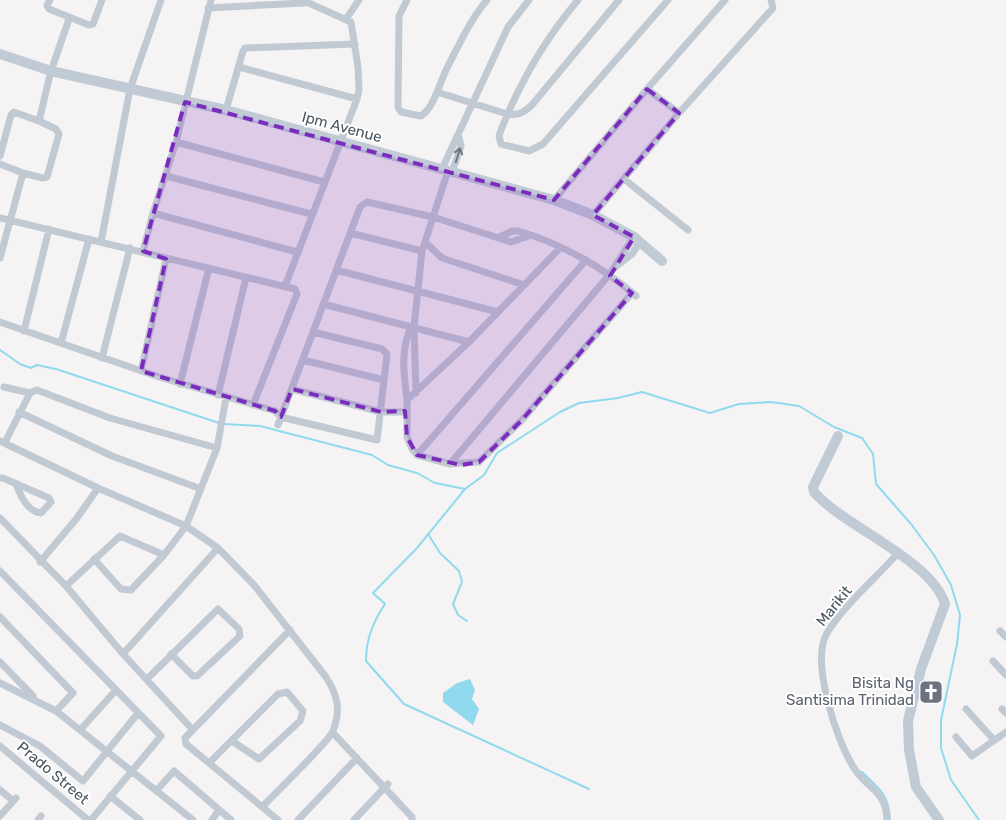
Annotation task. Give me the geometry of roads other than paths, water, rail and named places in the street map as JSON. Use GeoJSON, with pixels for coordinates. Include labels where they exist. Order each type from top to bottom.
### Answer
{"type":"FeatureCollection","features":[{"type":"Feature","properties":{"kind":"street"},"geometry":{"type":"LineString","coordinates":[[50,0],[49,9],[69,19],[89,25],[93,24],[102,0]]}},
{"type":"Feature","properties":{"kind":"street"},"geometry":{"type":"LineString","coordinates":[[101,242],[130,89],[161,0]]}},
{"type":"Feature","properties":{"kind":"street"},"geometry":{"type":"LineString","coordinates":[[143,251],[152,213],[176,142],[211,0]]}},
{"type":"Feature","properties":{"kind":"street"},"geometry":{"type":"LineString","coordinates":[[346,19],[359,0]]}},
{"type":"Feature","properties":{"kind":"street"},"geometry":{"type":"LineString","coordinates":[[407,0],[399,16],[398,107],[401,112],[421,116],[425,113],[477,12],[487,0]]}},
{"type":"Feature","properties":{"kind":"street"},"geometry":{"type":"LineString","coordinates":[[416,393],[412,327],[422,252],[448,171],[453,144],[459,137],[472,103],[508,27],[529,0]]}},
{"type":"Feature","properties":{"kind":"street"},"geometry":{"type":"LineString","coordinates":[[578,0],[558,24],[534,59],[498,136],[501,144],[528,151],[539,148],[668,0]]}},
{"type":"Feature","properties":{"kind":"street"},"geometry":{"type":"LineString","coordinates":[[436,92],[507,114],[519,114],[531,106],[619,0]]}},
{"type":"Feature","properties":{"kind":"street"},"geometry":{"type":"LineString","coordinates":[[554,200],[646,89],[725,0]]}},
{"type":"Feature","properties":{"kind":"street"},"geometry":{"type":"LineString","coordinates":[[593,215],[679,113],[773,8],[771,0]]}},
{"type":"Feature","properties":{"kind":"street"},"geometry":{"type":"LineString","coordinates":[[208,8],[303,1],[346,19],[353,26],[359,90],[357,99],[311,214],[285,286]]}},
{"type":"Feature","properties":{"kind":"street"},"geometry":{"type":"LineString","coordinates":[[39,121],[51,71],[69,19]]}},
{"type":"Feature","properties":{"kind":"street"},"geometry":{"type":"LineString","coordinates":[[226,110],[242,51],[245,48],[355,44]]}},
{"type":"Feature","properties":{"kind":"street","name":"Ipm Avenue"},"geometry":{"type":"LineString","coordinates":[[0,54],[51,71],[226,110],[554,200],[593,215],[637,239],[662,261]]}},
{"type":"Feature","properties":{"kind":"street"},"geometry":{"type":"LineString","coordinates":[[239,67],[357,99]]}},
{"type":"Feature","properties":{"kind":"street"},"geometry":{"type":"LineString","coordinates":[[646,89],[679,113]]}},
{"type":"Feature","properties":{"kind":"street"},"geometry":{"type":"LineString","coordinates":[[0,156],[11,115],[14,112],[56,128],[59,134],[47,177],[43,178],[23,173],[0,164]]}},
{"type":"Feature","properties":{"kind":"street"},"geometry":{"type":"LineString","coordinates":[[448,171],[460,146],[459,137]]}},
{"type":"Feature","properties":{"kind":"street"},"geometry":{"type":"LineString","coordinates":[[176,142],[324,182]]}},
{"type":"Feature","properties":{"kind":"street"},"geometry":{"type":"LineString","coordinates":[[0,258],[23,173]]}},
{"type":"Feature","properties":{"kind":"street"},"geometry":{"type":"LineString","coordinates":[[166,176],[311,214]]}},
{"type":"Feature","properties":{"kind":"street"},"geometry":{"type":"LineString","coordinates":[[624,179],[688,230]]}},
{"type":"Feature","properties":{"kind":"street"},"geometry":{"type":"LineString","coordinates":[[278,425],[360,207],[367,202],[500,237],[512,231],[529,236],[611,272],[634,294],[522,420],[479,462],[450,464],[417,454],[408,443],[405,412],[407,400],[402,357],[404,342],[412,327]]}},
{"type":"Feature","properties":{"kind":"street"},"geometry":{"type":"LineString","coordinates":[[152,213],[297,252]]}},
{"type":"Feature","properties":{"kind":"street"},"geometry":{"type":"LineString","coordinates":[[0,218],[295,289],[297,294],[253,405]]}},
{"type":"Feature","properties":{"kind":"street"},"geometry":{"type":"LineString","coordinates":[[24,331],[49,229]]}},
{"type":"Feature","properties":{"kind":"street"},"geometry":{"type":"LineString","coordinates":[[350,233],[422,252]]}},
{"type":"Feature","properties":{"kind":"street"},"geometry":{"type":"LineString","coordinates":[[61,343],[89,239]]}},
{"type":"Feature","properties":{"kind":"street"},"geometry":{"type":"LineString","coordinates":[[450,464],[611,272],[632,254],[637,239]]}},
{"type":"Feature","properties":{"kind":"street"},"geometry":{"type":"LineString","coordinates":[[425,242],[442,258],[524,285]]}},
{"type":"Feature","properties":{"kind":"street"},"geometry":{"type":"LineString","coordinates":[[102,358],[130,248]]}},
{"type":"Feature","properties":{"kind":"street"},"geometry":{"type":"LineString","coordinates":[[407,400],[469,342],[560,248]]}},
{"type":"Feature","properties":{"kind":"street"},"geometry":{"type":"LineString","coordinates":[[141,371],[166,259]]}},
{"type":"Feature","properties":{"kind":"street"},"geometry":{"type":"LineString","coordinates":[[417,454],[586,260]]}},
{"type":"Feature","properties":{"kind":"street"},"geometry":{"type":"LineString","coordinates":[[180,384],[209,268]]}},
{"type":"Feature","properties":{"kind":"street"},"geometry":{"type":"LineString","coordinates":[[336,270],[498,312]]}},
{"type":"Feature","properties":{"kind":"street"},"geometry":{"type":"LineString","coordinates":[[94,559],[122,589],[126,591],[131,590],[164,555],[186,526],[217,448],[222,419],[222,397],[246,278]]}},
{"type":"Feature","properties":{"kind":"street"},"geometry":{"type":"LineString","coordinates":[[323,304],[469,342]]}},
{"type":"Feature","properties":{"kind":"street"},"geometry":{"type":"LineString","coordinates":[[0,322],[180,384],[275,411],[281,417],[375,441],[378,438],[387,354],[382,349],[313,332]]}},
{"type":"Feature","properties":{"kind":"street"},"geometry":{"type":"LineString","coordinates":[[302,360],[384,380]]}},
{"type":"Feature","properties":{"kind":"street"},"geometry":{"type":"LineString","coordinates":[[4,387],[30,393],[37,390],[110,418],[217,448]]}},
{"type":"Feature","properties":{"kind":"street"},"geometry":{"type":"LineString","coordinates":[[292,389],[381,412],[405,412]]}},
{"type":"Feature","properties":{"kind":"street"},"geometry":{"type":"LineString","coordinates":[[30,393],[2,441],[98,488],[186,526],[218,548],[254,585],[290,630],[336,694],[338,702],[333,733],[262,807]]}},
{"type":"Feature","properties":{"kind":"street"},"geometry":{"type":"LineString","coordinates":[[19,412],[112,456],[200,489]]}},
{"type":"Feature","properties":{"kind":"street"},"geometry":{"type":"LineString","coordinates":[[838,436],[813,487],[814,492],[825,503],[898,553],[932,582],[942,594],[945,604],[921,669],[908,721],[909,750],[916,787],[940,820]]}},
{"type":"Feature","properties":{"kind":"street"},"geometry":{"type":"LineString","coordinates":[[0,478],[16,484],[49,498],[51,502],[41,514],[37,513],[22,499],[16,484]]}},
{"type":"Feature","properties":{"kind":"street"},"geometry":{"type":"LineString","coordinates":[[40,562],[77,518],[98,488]]}},
{"type":"Feature","properties":{"kind":"street"},"geometry":{"type":"LineString","coordinates":[[0,518],[40,562],[66,586],[122,654],[192,729]]}},
{"type":"Feature","properties":{"kind":"street"},"geometry":{"type":"LineString","coordinates":[[66,586],[120,536],[164,555]]}},
{"type":"Feature","properties":{"kind":"street"},"geometry":{"type":"LineString","coordinates":[[122,654],[218,548]]}},
{"type":"Feature","properties":{"kind":"street","name":"Marikit"},"geometry":{"type":"LineString","coordinates":[[888,820],[885,801],[857,773],[848,759],[836,732],[828,708],[823,655],[827,633],[898,553]]}},
{"type":"Feature","properties":{"kind":"street"},"geometry":{"type":"LineString","coordinates":[[0,570],[161,736],[90,820]]}},
{"type":"Feature","properties":{"kind":"street"},"geometry":{"type":"LineString","coordinates":[[147,679],[171,654],[218,609],[239,630],[240,636],[197,676],[193,676],[171,654]]}},
{"type":"Feature","properties":{"kind":"street"},"geometry":{"type":"LineString","coordinates":[[0,617],[73,692],[56,711]]}},
{"type":"Feature","properties":{"kind":"street"},"geometry":{"type":"LineString","coordinates":[[278,820],[186,744],[185,738],[290,630]]}},
{"type":"Feature","properties":{"kind":"street"},"geometry":{"type":"LineString","coordinates":[[1000,631],[1006,637]]}},
{"type":"Feature","properties":{"kind":"street"},"geometry":{"type":"LineString","coordinates":[[993,661],[1006,675]]}},
{"type":"Feature","properties":{"kind":"street"},"geometry":{"type":"LineString","coordinates":[[0,662],[36,700]]}},
{"type":"Feature","properties":{"kind":"street"},"geometry":{"type":"LineString","coordinates":[[0,683],[56,711],[193,820]]}},
{"type":"Feature","properties":{"kind":"street"},"geometry":{"type":"LineString","coordinates":[[81,729],[116,690]]}},
{"type":"Feature","properties":{"kind":"street"},"geometry":{"type":"LineString","coordinates":[[209,763],[283,692],[287,692],[303,711],[300,720],[260,759],[232,741]]}},
{"type":"Feature","properties":{"kind":"street"},"geometry":{"type":"LineString","coordinates":[[966,709],[994,740]]}},
{"type":"Feature","properties":{"kind":"street"},"geometry":{"type":"LineString","coordinates":[[0,725],[40,746],[83,781],[106,750],[138,713]]}},
{"type":"Feature","properties":{"kind":"street"},"geometry":{"type":"LineString","coordinates":[[956,737],[972,756],[1006,732]]}},
{"type":"Feature","properties":{"kind":"street"},"geometry":{"type":"LineString","coordinates":[[333,733],[386,786],[412,817],[412,820]]}},
{"type":"Feature","properties":{"kind":"street","name":"Prado Street"},"geometry":{"type":"LineString","coordinates":[[0,746],[90,820]]}},
{"type":"Feature","properties":{"kind":"street"},"geometry":{"type":"LineString","coordinates":[[298,820],[357,758]]}},
{"type":"Feature","properties":{"kind":"street"},"geometry":{"type":"LineString","coordinates":[[156,791],[174,771],[232,820]]}},
{"type":"Feature","properties":{"kind":"street"},"geometry":{"type":"LineString","coordinates":[[354,820],[386,786]]}},
{"type":"Feature","properties":{"kind":"street"},"geometry":{"type":"LineString","coordinates":[[0,790],[14,799],[0,816]]}},
{"type":"Feature","properties":{"kind":"street"},"geometry":{"type":"LineString","coordinates":[[110,796],[140,820]]}},
{"type":"Feature","properties":{"kind":"street"},"geometry":{"type":"LineString","coordinates":[[212,820],[219,810]]}},
{"type":"Feature","properties":{"kind":"water"},"geometry":{"type":"Polygon","coordinates":[[[470,679],[475,690],[472,699],[479,709],[473,725],[443,702],[443,693],[457,683],[470,679]]]}},
{"type":"Feature","properties":{"kind":"waterway"},"geometry":{"type":"LineString","coordinates":[[0,350],[20,364],[31,368],[37,365],[56,369],[219,423]]}},
{"type":"Feature","properties":{"kind":"waterway"},"geometry":{"type":"LineString","coordinates":[[223,424],[260,426],[372,455],[388,465],[417,473],[435,483],[465,489],[484,475],[497,453],[560,412],[579,403],[618,398],[642,392],[710,413],[739,404],[771,402],[799,406],[834,427],[862,438],[873,454],[876,484],[911,524],[934,555],[951,585],[960,615],[957,644],[941,720],[941,748],[951,780],[979,820]]}},
{"type":"Feature","properties":{"kind":"waterway"},"geometry":{"type":"LineString","coordinates":[[465,489],[417,548],[373,593],[385,604],[371,631],[367,645],[366,661],[404,704],[589,789]]}},
{"type":"Feature","properties":{"kind":"waterway"},"geometry":{"type":"LineString","coordinates":[[428,534],[440,553],[459,571],[462,582],[453,604],[458,615],[467,621]]}},
{"type":"Feature","properties":{"kind":"waterway"},"geometry":{"type":"LineString","coordinates":[[862,772],[885,798],[888,804],[890,820]]}},
{"type":"Feature","properties":{"kind":"place","name":"Bisita Ng Santisima Trinidad"},"geometry":{"type":"Point","coordinates":[931,692]}}]}
